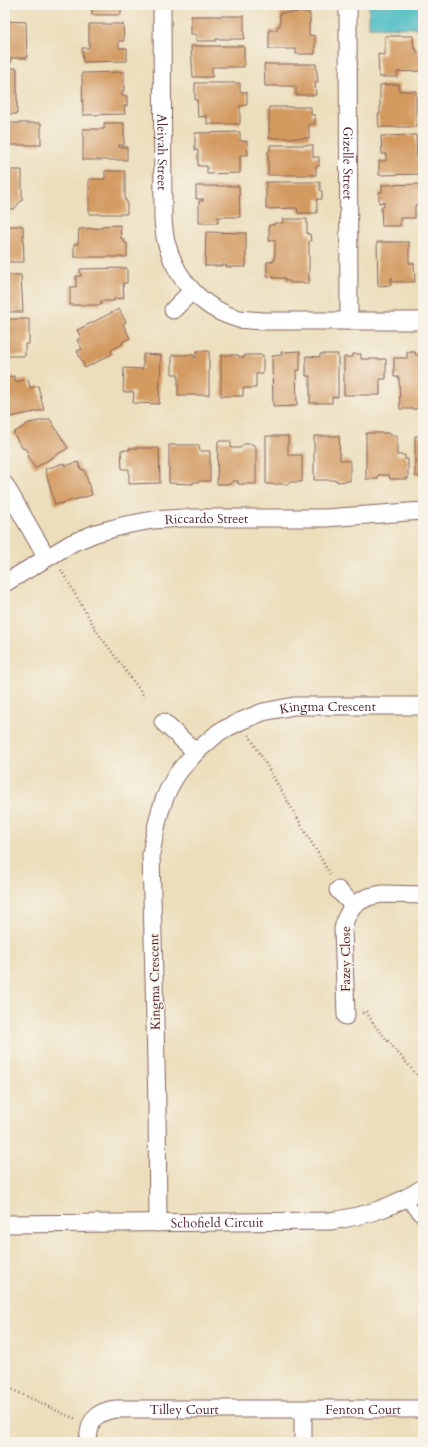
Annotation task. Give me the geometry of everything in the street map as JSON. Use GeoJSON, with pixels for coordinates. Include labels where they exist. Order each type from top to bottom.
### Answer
{"type":"FeatureCollection","features":[{"type":"Feature","properties":{"kind":"street","name":"Aleiyah Street"},"geometry":{"type":"LineString","coordinates":[[162,5],[163,220],[166,243],[173,264],[181,278],[204,302],[218,311],[239,319],[261,321],[423,321]]}},
{"type":"Feature","properties":{"kind":"street","name":"Gizelle Street"},"geometry":{"type":"LineString","coordinates":[[348,5],[349,321]]}},
{"type":"Feature","properties":{"kind":"street"},"geometry":{"type":"LineString","coordinates":[[173,310],[192,291]]}},
{"type":"Feature","properties":{"kind":"street"},"geometry":{"type":"LineString","coordinates":[[5,485],[47,558]]}},
{"type":"Feature","properties":{"kind":"street","name":"Riccardo Street"},"geometry":{"type":"LineString","coordinates":[[5,583],[72,543],[96,533],[153,520],[184,518],[325,518],[423,511]]}},
{"type":"Feature","properties":{"kind":"street","name":"Kingma Crescent"},"geometry":{"type":"LineString","coordinates":[[158,1223],[157,1098],[151,854],[156,823],[165,797],[178,773],[196,752],[220,732],[263,712],[294,706],[423,706]]}},
{"type":"Feature","properties":{"kind":"street"},"geometry":{"type":"LineString","coordinates":[[163,722],[196,752]]}},
{"type":"Feature","properties":{"kind":"street"},"geometry":{"type":"LineString","coordinates":[[338,890],[353,905],[368,897],[382,894],[423,895]]}},
{"type":"Feature","properties":{"kind":"street","name":"Fazey Close"},"geometry":{"type":"LineString","coordinates":[[346,1016],[343,929],[346,918],[353,905]]}},
{"type":"Feature","properties":{"kind":"street","name":"Schofield Circuit"},"geometry":{"type":"LineString","coordinates":[[5,1224],[330,1221],[358,1217],[405,1200],[423,1188]]}},
{"type":"Feature","properties":{"kind":"street","name":"Tilley Court"},"geometry":{"type":"LineString","coordinates":[[90,1423],[96,1415],[106,1410],[116,1409],[303,1410]]}},
{"type":"Feature","properties":{"kind":"street","name":"Fenton Court"},"geometry":{"type":"LineString","coordinates":[[303,1410],[423,1409]]}},
{"type":"Feature","properties":{"kind":"street"},"geometry":{"type":"LineString","coordinates":[[303,1410],[303,1442]]}},
{"type":"Feature","properties":{"kind":"street"},"geometry":{"type":"LineString","coordinates":[[88,1442],[90,1423]]}},
{"type":"Feature","properties":{"kind":"lane"},"geometry":{"type":"LineString","coordinates":[[405,1200],[423,1220]]}},
{"type":"Feature","properties":{"kind":"path"},"geometry":{"type":"LineString","coordinates":[[61,570],[98,633],[147,700]]}},
{"type":"Feature","properties":{"kind":"path"},"geometry":{"type":"LineString","coordinates":[[241,721],[338,890]]}},
{"type":"Feature","properties":{"kind":"path"},"geometry":{"type":"LineString","coordinates":[[346,1016],[366,1012],[376,1027],[423,1082]]}},
{"type":"Feature","properties":{"kind":"path"},"geometry":{"type":"LineString","coordinates":[[5,1386],[68,1416],[90,1423]]}},
{"type":"Feature","properties":{"kind":"water"},"geometry":{"type":"Polygon","coordinates":[[[369,5],[423,5],[423,28],[369,27],[369,5]]]}},
{"type":"Feature","properties":{"kind":"building"},"geometry":{"type":"Polygon","coordinates":[[[92,5],[121,5],[121,13],[120,15],[92,15],[92,5]]]}},
{"type":"Feature","properties":{"kind":"building"},"geometry":{"type":"Polygon","coordinates":[[[309,12],[309,35],[315,36],[315,54],[296,54],[296,49],[269,49],[269,30],[277,30],[277,26],[280,26],[280,13],[309,12]]]}},
{"type":"Feature","properties":{"kind":"building"},"geometry":{"type":"Polygon","coordinates":[[[191,16],[244,16],[244,39],[196,41],[196,34],[191,34],[191,16]]]}},
{"type":"Feature","properties":{"kind":"building"},"geometry":{"type":"Polygon","coordinates":[[[5,21],[26,22],[27,58],[11,58],[11,63],[5,63],[5,21]]]}},
{"type":"Feature","properties":{"kind":"building"},"geometry":{"type":"Polygon","coordinates":[[[89,24],[123,24],[124,41],[119,41],[119,48],[127,48],[127,61],[83,62],[82,48],[89,48],[89,24]]]}},
{"type":"Feature","properties":{"kind":"building"},"geometry":{"type":"Polygon","coordinates":[[[385,36],[413,36],[414,49],[417,49],[417,53],[423,53],[423,71],[397,72],[398,77],[379,77],[378,54],[385,55],[385,36]]]}},
{"type":"Feature","properties":{"kind":"building"},"geometry":{"type":"Polygon","coordinates":[[[191,46],[244,46],[244,67],[212,67],[212,77],[193,77],[191,46]]]}},
{"type":"Feature","properties":{"kind":"building"},"geometry":{"type":"Polygon","coordinates":[[[264,64],[316,64],[318,82],[315,82],[316,95],[296,95],[296,86],[265,86],[264,64]]]}},
{"type":"Feature","properties":{"kind":"building"},"geometry":{"type":"Polygon","coordinates":[[[5,68],[17,68],[17,114],[5,114],[5,68]]]}},
{"type":"Feature","properties":{"kind":"building"},"geometry":{"type":"Polygon","coordinates":[[[124,72],[124,91],[122,91],[122,96],[127,96],[127,106],[124,106],[125,114],[83,115],[82,73],[124,72]]]}},
{"type":"Feature","properties":{"kind":"building"},"geometry":{"type":"Polygon","coordinates":[[[195,83],[240,83],[240,92],[247,92],[247,105],[240,106],[240,124],[207,124],[207,116],[198,117],[197,100],[195,100],[195,83]]]}},
{"type":"Feature","properties":{"kind":"building"},"geometry":{"type":"Polygon","coordinates":[[[399,84],[399,91],[416,91],[416,127],[379,127],[378,114],[380,114],[380,85],[399,84]]]}},
{"type":"Feature","properties":{"kind":"building"},"geometry":{"type":"Polygon","coordinates":[[[269,107],[311,107],[311,115],[315,115],[315,124],[309,124],[309,138],[269,138],[269,107]]]}},
{"type":"Feature","properties":{"kind":"building"},"geometry":{"type":"Polygon","coordinates":[[[5,123],[41,123],[41,145],[8,145],[8,159],[5,159],[5,123]]]}},
{"type":"Feature","properties":{"kind":"building"},"geometry":{"type":"Polygon","coordinates":[[[104,123],[124,123],[124,145],[119,145],[119,147],[127,147],[127,160],[83,160],[83,129],[104,129],[104,123]]]}},
{"type":"Feature","properties":{"kind":"building"},"geometry":{"type":"Polygon","coordinates":[[[240,132],[240,141],[247,141],[248,155],[240,155],[240,173],[207,174],[207,166],[198,166],[198,150],[195,150],[195,133],[240,132]]]}},
{"type":"Feature","properties":{"kind":"building"},"geometry":{"type":"Polygon","coordinates":[[[416,135],[417,160],[423,160],[423,174],[379,175],[379,161],[386,161],[386,154],[382,154],[381,136],[416,135]]]}},
{"type":"Feature","properties":{"kind":"building"},"geometry":{"type":"Polygon","coordinates":[[[270,145],[313,145],[313,157],[319,157],[319,166],[316,166],[316,175],[268,175],[268,151],[270,151],[270,145]]]}},
{"type":"Feature","properties":{"kind":"building"},"geometry":{"type":"Polygon","coordinates":[[[5,170],[22,170],[22,200],[14,209],[5,209],[5,170]]]}},
{"type":"Feature","properties":{"kind":"building"},"geometry":{"type":"Polygon","coordinates":[[[105,171],[125,171],[125,201],[127,201],[127,214],[89,214],[89,179],[105,179],[105,171]]]}},
{"type":"Feature","properties":{"kind":"building"},"geometry":{"type":"Polygon","coordinates":[[[266,182],[320,182],[322,199],[317,199],[317,213],[298,213],[297,208],[266,209],[266,182]]]}},
{"type":"Feature","properties":{"kind":"building"},"geometry":{"type":"Polygon","coordinates":[[[423,184],[423,205],[415,205],[415,218],[400,218],[400,226],[382,226],[381,207],[384,207],[384,202],[379,203],[379,192],[382,192],[382,185],[423,184]]]}},
{"type":"Feature","properties":{"kind":"building"},"geometry":{"type":"Polygon","coordinates":[[[196,186],[239,186],[240,217],[218,217],[218,223],[199,223],[199,201],[203,201],[203,199],[196,199],[196,186]]]}},
{"type":"Feature","properties":{"kind":"building"},"geometry":{"type":"Polygon","coordinates":[[[283,219],[307,219],[307,234],[310,234],[311,241],[309,241],[309,283],[290,283],[290,281],[285,281],[285,278],[273,278],[273,276],[267,277],[267,262],[274,261],[275,252],[275,240],[269,241],[269,225],[274,225],[274,223],[283,223],[283,219]]]}},
{"type":"Feature","properties":{"kind":"building"},"geometry":{"type":"Polygon","coordinates":[[[120,225],[121,239],[124,239],[124,243],[127,243],[127,257],[74,257],[74,244],[78,244],[79,229],[102,228],[102,226],[120,225]]]}},
{"type":"Feature","properties":{"kind":"building"},"geometry":{"type":"Polygon","coordinates":[[[5,226],[23,226],[24,262],[5,262],[5,226]]]}},
{"type":"Feature","properties":{"kind":"building"},"geometry":{"type":"Polygon","coordinates":[[[206,232],[246,233],[246,267],[226,267],[226,265],[205,266],[206,232]]]}},
{"type":"Feature","properties":{"kind":"building"},"geometry":{"type":"Polygon","coordinates":[[[377,242],[409,242],[409,263],[414,263],[415,282],[393,282],[393,278],[391,278],[391,285],[378,286],[377,242]]]}},
{"type":"Feature","properties":{"kind":"building"},"geometry":{"type":"Polygon","coordinates":[[[127,268],[127,283],[123,283],[124,298],[114,299],[114,301],[101,301],[101,305],[70,305],[70,287],[76,287],[76,276],[81,276],[80,269],[127,268]]]}},
{"type":"Feature","properties":{"kind":"building"},"geometry":{"type":"Polygon","coordinates":[[[5,275],[21,275],[23,312],[5,312],[5,275]]]}},
{"type":"Feature","properties":{"kind":"building"},"geometry":{"type":"Polygon","coordinates":[[[119,309],[126,322],[123,324],[130,338],[122,342],[123,344],[111,350],[112,354],[85,368],[77,351],[82,349],[77,340],[81,338],[77,330],[119,309]]]}},
{"type":"Feature","properties":{"kind":"building"},"geometry":{"type":"Polygon","coordinates":[[[5,319],[29,319],[29,344],[25,344],[25,356],[7,356],[7,360],[5,360],[5,319]]]}},
{"type":"Feature","properties":{"kind":"building"},"geometry":{"type":"Polygon","coordinates":[[[196,351],[209,351],[209,395],[178,395],[178,374],[172,374],[172,355],[194,355],[194,358],[196,358],[196,351]]]}},
{"type":"Feature","properties":{"kind":"building"},"geometry":{"type":"Polygon","coordinates":[[[300,351],[300,370],[296,370],[297,406],[273,407],[272,356],[282,355],[281,352],[300,351]]]}},
{"type":"Feature","properties":{"kind":"building"},"geometry":{"type":"Polygon","coordinates":[[[407,352],[415,352],[416,355],[423,355],[423,409],[400,409],[399,377],[394,377],[394,358],[407,358],[407,352]]]}},
{"type":"Feature","properties":{"kind":"building"},"geometry":{"type":"Polygon","coordinates":[[[143,354],[161,355],[159,404],[133,403],[134,392],[123,392],[124,368],[143,369],[143,354]]]}},
{"type":"Feature","properties":{"kind":"building"},"geometry":{"type":"Polygon","coordinates":[[[320,354],[338,354],[338,397],[332,397],[332,403],[310,403],[310,376],[306,376],[306,356],[320,357],[320,354]]]}},
{"type":"Feature","properties":{"kind":"building"},"geometry":{"type":"Polygon","coordinates":[[[353,354],[361,354],[361,359],[386,359],[386,379],[380,379],[380,395],[344,395],[344,357],[353,357],[353,354]]]}},
{"type":"Feature","properties":{"kind":"building"},"geometry":{"type":"Polygon","coordinates":[[[221,355],[239,355],[239,357],[245,357],[245,355],[263,355],[263,374],[256,374],[256,388],[243,388],[243,396],[221,396],[221,355]]]}},
{"type":"Feature","properties":{"kind":"building"},"geometry":{"type":"Polygon","coordinates":[[[14,376],[16,382],[28,379],[30,388],[38,386],[44,410],[6,418],[5,378],[14,376]]]}},
{"type":"Feature","properties":{"kind":"building"},"geometry":{"type":"Polygon","coordinates":[[[50,419],[68,448],[35,468],[27,456],[29,455],[25,448],[23,449],[13,433],[29,423],[50,419]]]}},
{"type":"Feature","properties":{"kind":"building"},"geometry":{"type":"Polygon","coordinates":[[[366,433],[389,433],[389,435],[397,435],[397,455],[405,455],[405,459],[408,459],[408,479],[390,479],[389,475],[378,475],[378,479],[366,479],[366,433]]]}},
{"type":"Feature","properties":{"kind":"building"},"geometry":{"type":"Polygon","coordinates":[[[266,436],[288,436],[288,455],[302,455],[302,482],[289,482],[289,484],[266,484],[266,436]]]}},
{"type":"Feature","properties":{"kind":"building"},"geometry":{"type":"Polygon","coordinates":[[[314,436],[339,436],[340,460],[350,461],[350,481],[337,482],[337,480],[314,480],[314,436]]]}},
{"type":"Feature","properties":{"kind":"building"},"geometry":{"type":"Polygon","coordinates":[[[415,436],[423,436],[423,476],[415,476],[415,436]]]}},
{"type":"Feature","properties":{"kind":"building"},"geometry":{"type":"Polygon","coordinates":[[[218,441],[231,441],[231,448],[240,448],[244,444],[252,444],[256,447],[256,484],[238,484],[238,481],[232,481],[232,484],[217,484],[218,441]]]}},
{"type":"Feature","properties":{"kind":"building"},"geometry":{"type":"Polygon","coordinates":[[[169,445],[199,445],[200,451],[210,451],[210,481],[193,482],[193,484],[169,483],[169,445]]]}},
{"type":"Feature","properties":{"kind":"building"},"geometry":{"type":"Polygon","coordinates":[[[129,448],[159,448],[160,483],[129,484],[129,469],[122,469],[121,450],[130,450],[129,448]]]}},
{"type":"Feature","properties":{"kind":"building"},"geometry":{"type":"Polygon","coordinates":[[[78,462],[81,470],[84,469],[92,495],[55,505],[45,469],[64,463],[65,466],[78,462]]]}}]}
